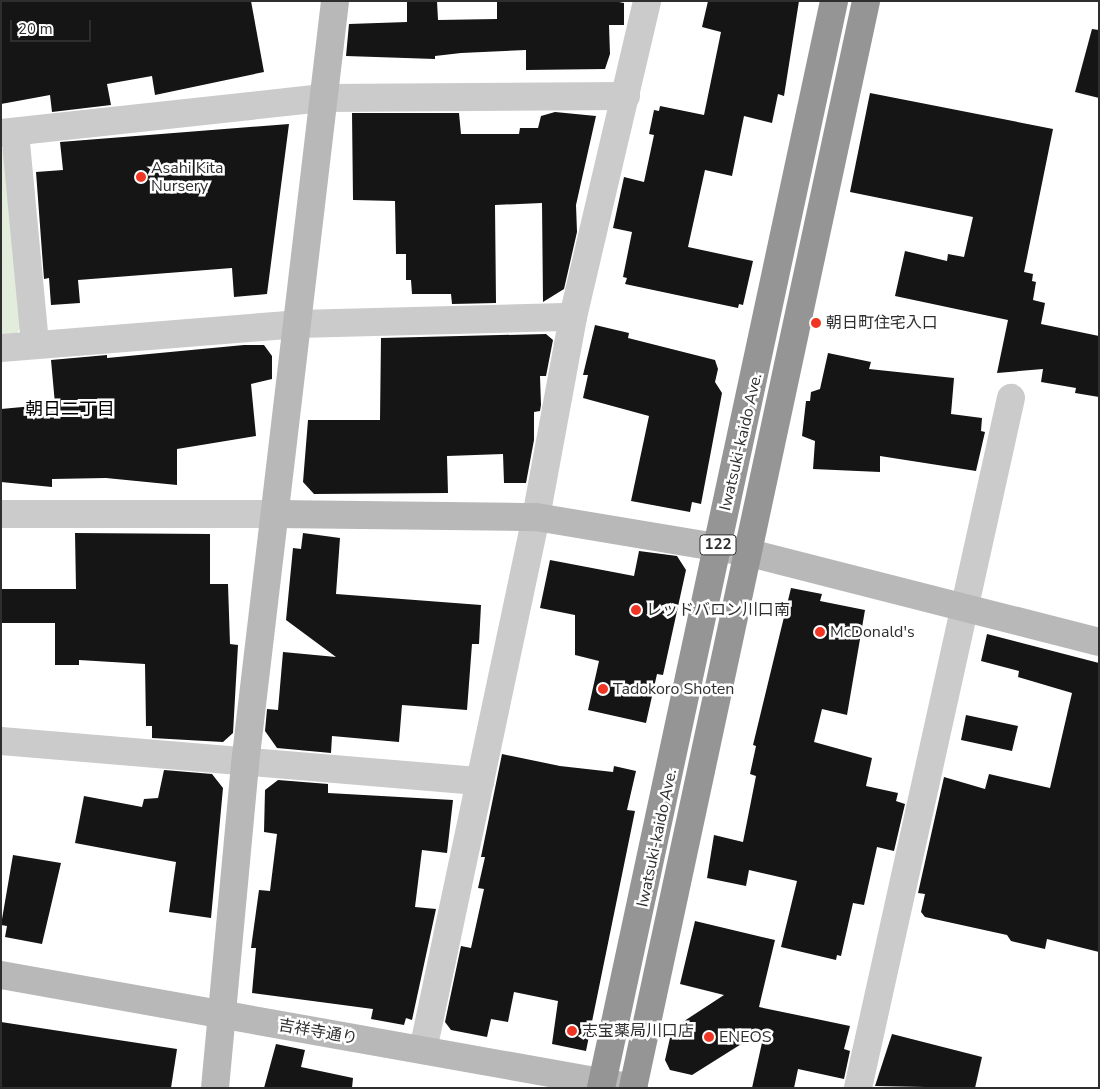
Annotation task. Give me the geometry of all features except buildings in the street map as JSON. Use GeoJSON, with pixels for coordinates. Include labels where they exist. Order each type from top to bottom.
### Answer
{"type":"FeatureCollection","features":[{"type":"Feature","properties":{"kind":"highway","name":"Iwatsuki-kaido Ave."},"geometry":{"type":"LineString","coordinates":[[602,1084],[834,1]]}},
{"type":"Feature","properties":{"kind":"highway","name":"Iwatsuki-kaido Ave."},"geometry":{"type":"LineString","coordinates":[[633,1088],[746,552],[866,1]]}},
{"type":"Feature","properties":{"kind":"street"},"geometry":{"type":"LineString","coordinates":[[215,1088],[220,1014],[245,764],[276,514],[335,1]]}},
{"type":"Feature","properties":{"kind":"street"},"geometry":{"type":"LineString","coordinates":[[423,1050],[536,517],[573,316],[647,1]]}},
{"type":"Feature","properties":{"kind":"street"},"geometry":{"type":"LineString","coordinates":[[35,346],[8,133],[325,98],[626,96]]}},
{"type":"Feature","properties":{"kind":"street"},"geometry":{"type":"LineString","coordinates":[[1,348],[298,324],[573,316]]}},
{"type":"Feature","properties":{"kind":"street"},"geometry":{"type":"LineString","coordinates":[[858,1088],[1011,398]]}},
{"type":"Feature","properties":{"kind":"street"},"geometry":{"type":"LineString","coordinates":[[1,514],[276,514],[536,517],[746,552],[1099,642]]}},
{"type":"Feature","properties":{"kind":"street"},"geometry":{"type":"LineString","coordinates":[[1,742],[245,764],[480,781]]}},
{"type":"Feature","properties":{"kind":"street","name":"吉祥寺通り"},"geometry":{"type":"LineString","coordinates":[[1,975],[423,1050],[602,1084],[633,1088]]}},
{"type":"Feature","properties":{"kind":"green space"},"geometry":{"type":"Polygon","coordinates":[[[1,148],[8,153],[24,323],[17,333],[1,334],[1,148]]]}},
{"type":"Feature","properties":{"kind":"place","name":"Asahi Kita Nursery"},"geometry":{"type":"Point","coordinates":[141,177]}},
{"type":"Feature","properties":{"kind":"place","name":"朝日町住宅入口"},"geometry":{"type":"Point","coordinates":[816,323]}},
{"type":"Feature","properties":{"kind":"place","name":"レッドバロン川口南"},"geometry":{"type":"Point","coordinates":[636,610]}},
{"type":"Feature","properties":{"kind":"place","name":"McDonald's"},"geometry":{"type":"Point","coordinates":[820,632]}},
{"type":"Feature","properties":{"kind":"place","name":"Tadokoro Shoten"},"geometry":{"type":"Point","coordinates":[603,689]}},
{"type":"Feature","properties":{"kind":"place","name":"志宝薬局川口店"},"geometry":{"type":"Point","coordinates":[572,1031]}},
{"type":"Feature","properties":{"kind":"place","name":"ENEOS"},"geometry":{"type":"Point","coordinates":[709,1037]}},
{"type":"Feature","properties":{"kind":"district","name":"朝日二丁目"},"geometry":{"type":"Point","coordinates":[70,409]}}]}
